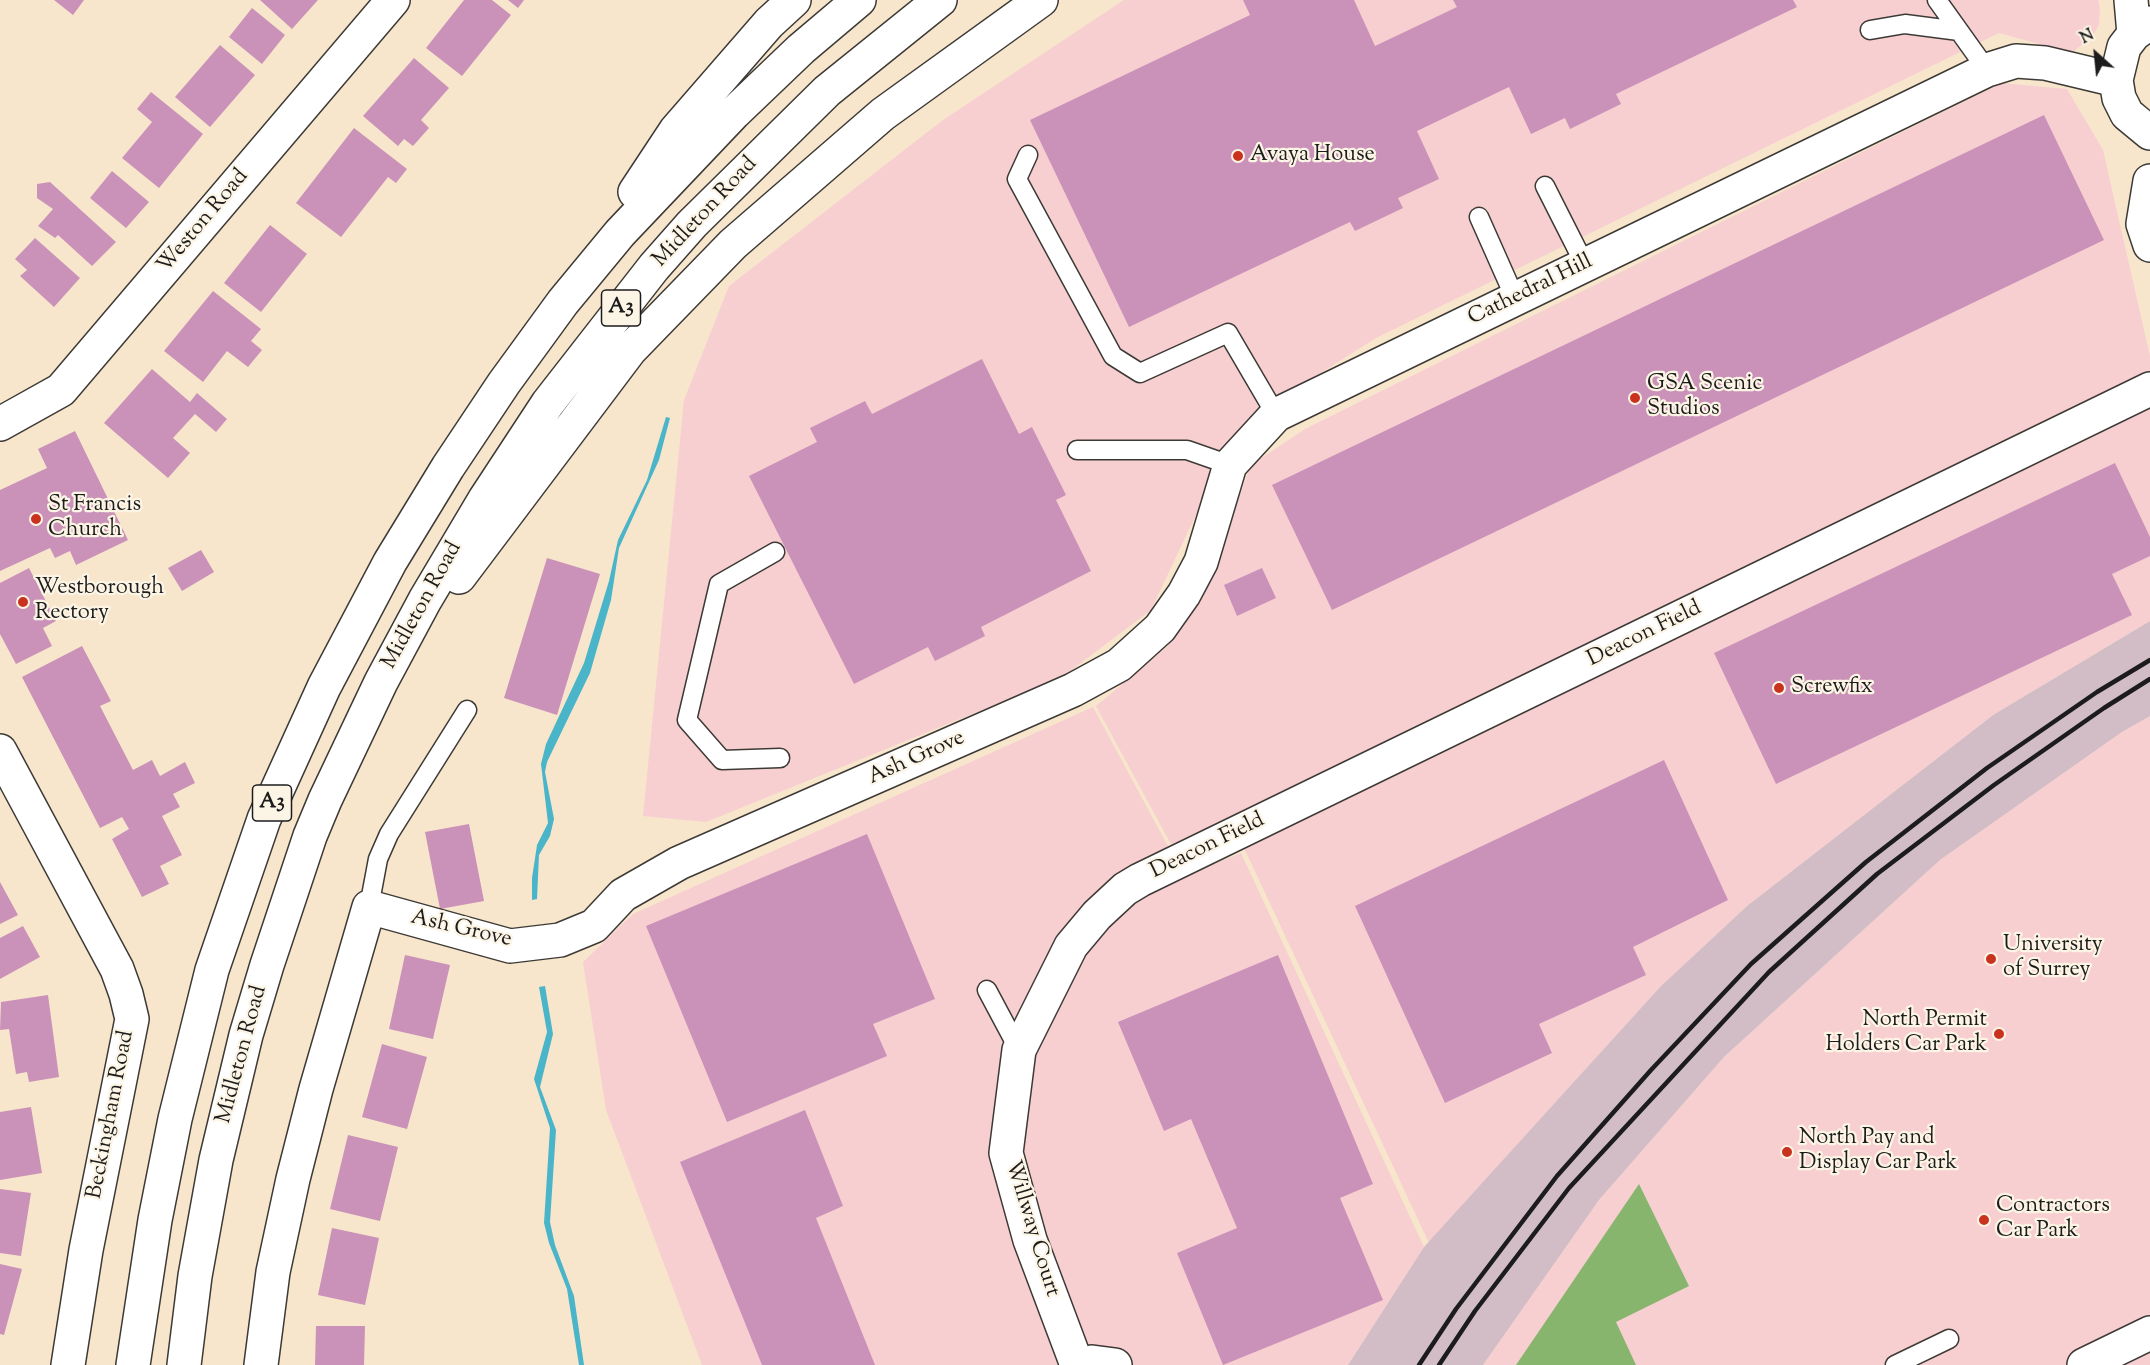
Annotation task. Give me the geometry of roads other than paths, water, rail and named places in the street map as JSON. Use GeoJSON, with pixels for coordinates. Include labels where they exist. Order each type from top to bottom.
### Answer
{"type":"FeatureCollection","features":[{"type":"Feature","properties":{"kind":"main road","name":"Weston Road"},"geometry":{"type":"LineString","coordinates":[[0,424],[61,390],[393,0]]}},
{"type":"Feature","properties":{"kind":"main road"},"geometry":{"type":"LineString","coordinates":[[563,302],[676,130],[769,23],[794,0]]}},
{"type":"Feature","properties":{"kind":"main road","name":"A3"},"geometry":{"type":"LineString","coordinates":[[133,1365],[155,1220],[183,1087],[212,970],[264,819],[324,687],[390,562],[460,448],[563,302],[676,171],[801,49],[859,0]]}},
{"type":"Feature","properties":{"kind":"main road","name":"Midleton Road"},"geometry":{"type":"LineString","coordinates":[[184,1365],[195,1276],[212,1184],[246,1035],[310,836],[381,682],[454,549],[516,451],[600,334],[692,224],[827,91],[940,0]]}},
{"type":"Feature","properties":{"kind":"main road"},"geometry":{"type":"LineString","coordinates":[[381,682],[581,413],[630,350],[681,296],[733,244],[883,114],[1000,27],[1041,0]]}},
{"type":"Feature","properties":{"kind":"main road"},"geometry":{"type":"LineString","coordinates":[[2131,0],[2142,29],[2124,47],[2116,80],[2119,98],[2127,114],[2150,133]]}},
{"type":"Feature","properties":{"kind":"main road","name":"Cathedral Hill"},"geometry":{"type":"LineString","coordinates":[[1072,690],[1119,665],[1160,628],[1184,594],[1201,562],[1230,465],[1276,415],[1988,70],[2016,61],[2045,63],[2116,80]]}},
{"type":"Feature","properties":{"kind":"main road"},"geometry":{"type":"LineString","coordinates":[[2150,181],[2143,224],[2150,245]]}},
{"type":"Feature","properties":{"kind":"main road","name":"Deacon Field"},"geometry":{"type":"LineString","coordinates":[[1140,880],[2150,389]]}},
{"type":"Feature","properties":{"kind":"main road","name":"Ash Grove"},"geometry":{"type":"LineString","coordinates":[[369,907],[510,946],[560,939],[594,926],[623,895],[679,863],[1072,690]]}},
{"type":"Feature","properties":{"kind":"main road","name":"Beckingham Road"},"geometry":{"type":"LineString","coordinates":[[0,751],[117,969],[132,1019],[86,1250],[69,1365]]}},
{"type":"Feature","properties":{"kind":"main road","name":"Willway Court"},"geometry":{"type":"LineString","coordinates":[[1077,1365],[1030,1240],[1006,1153],[1020,1050],[1071,946],[1097,915],[1140,880]]}},
{"type":"Feature","properties":{"kind":"main road"},"geometry":{"type":"LineString","coordinates":[[261,1365],[273,1272],[293,1179],[369,907]]}},
{"type":"Feature","properties":{"kind":"main road"},"geometry":{"type":"LineString","coordinates":[[2084,1365],[2150,1333]]}},
{"type":"Feature","properties":{"kind":"main road"},"geometry":{"type":"LineString","coordinates":[[1084,1365],[1092,1362],[1114,1365]]}},
{"type":"Feature","properties":{"kind":"lane"},"geometry":{"type":"LineString","coordinates":[[1937,0],[1988,70]]}},
{"type":"Feature","properties":{"kind":"lane"},"geometry":{"type":"LineString","coordinates":[[1870,30],[1905,24],[1959,31]]}},
{"type":"Feature","properties":{"kind":"lane"},"geometry":{"type":"LineString","coordinates":[[1028,155],[1017,179],[1113,356],[1140,373],[1228,333],[1276,415]]}},
{"type":"Feature","properties":{"kind":"lane"},"geometry":{"type":"LineString","coordinates":[[1545,186],[1585,265]]}},
{"type":"Feature","properties":{"kind":"lane"},"geometry":{"type":"LineString","coordinates":[[1479,218],[1515,298]]}},
{"type":"Feature","properties":{"kind":"lane"},"geometry":{"type":"LineString","coordinates":[[1077,450],[1187,450],[1230,465]]}},
{"type":"Feature","properties":{"kind":"lane"},"geometry":{"type":"LineString","coordinates":[[775,552],[719,585],[687,720],[722,760],[780,758]]}},
{"type":"Feature","properties":{"kind":"lane"},"geometry":{"type":"LineString","coordinates":[[369,907],[378,859],[389,834],[467,710]]}},
{"type":"Feature","properties":{"kind":"lane"},"geometry":{"type":"LineString","coordinates":[[987,990],[1020,1050]]}},
{"type":"Feature","properties":{"kind":"lane"},"geometry":{"type":"LineString","coordinates":[[1895,1365],[1949,1339]]}},
{"type":"Feature","properties":{"kind":"water"},"geometry":{"type":"Polygon","coordinates":[[[666,417],[670,418],[659,460],[619,548],[611,600],[590,673],[547,762],[545,772],[554,819],[550,836],[539,855],[537,899],[532,900],[532,878],[537,845],[548,823],[541,764],[546,744],[584,663],[609,581],[618,540],[647,480],[666,417]]]}},
{"type":"Feature","properties":{"kind":"water"},"geometry":{"type":"Polygon","coordinates":[[[545,986],[553,1034],[540,1087],[556,1130],[550,1222],[555,1245],[574,1296],[584,1365],[579,1365],[567,1289],[549,1243],[544,1223],[550,1128],[534,1079],[547,1032],[539,987],[545,986]]]}},
{"type":"Feature","properties":{"kind":"railway"},"geometry":{"type":"LineString","coordinates":[[1419,1365],[1456,1309],[1557,1176],[1651,1070],[1751,964],[1866,862],[1987,768],[2097,692],[2150,660]]}},
{"type":"Feature","properties":{"kind":"railway"},"geometry":{"type":"LineString","coordinates":[[1439,1365],[1475,1311],[1569,1188],[1769,972],[1877,874],[1994,785],[2104,708],[2150,679]]}},
{"type":"Feature","properties":{"kind":"place","name":"Avaya House"},"geometry":{"type":"Point","coordinates":[1238,156]}},
{"type":"Feature","properties":{"kind":"place","name":"GSA Scenic Studios"},"geometry":{"type":"Point","coordinates":[1635,398]}},
{"type":"Feature","properties":{"kind":"place","name":"St Francis Church"},"geometry":{"type":"Point","coordinates":[36,519]}},
{"type":"Feature","properties":{"kind":"place","name":"Westborough Rectory"},"geometry":{"type":"Point","coordinates":[23,602]}},
{"type":"Feature","properties":{"kind":"place","name":"Screwfix"},"geometry":{"type":"Point","coordinates":[1779,688]}},
{"type":"Feature","properties":{"kind":"place","name":"University of Surrey"},"geometry":{"type":"Point","coordinates":[1991,959]}},
{"type":"Feature","properties":{"kind":"place","name":"North Permit Holders Car Park"},"geometry":{"type":"Point","coordinates":[1999,1034]}},
{"type":"Feature","properties":{"kind":"place","name":"North Pay and Display Car Park"},"geometry":{"type":"Point","coordinates":[1787,1152]}},
{"type":"Feature","properties":{"kind":"place","name":"Contractors Car Park"},"geometry":{"type":"Point","coordinates":[1984,1220]}}]}
